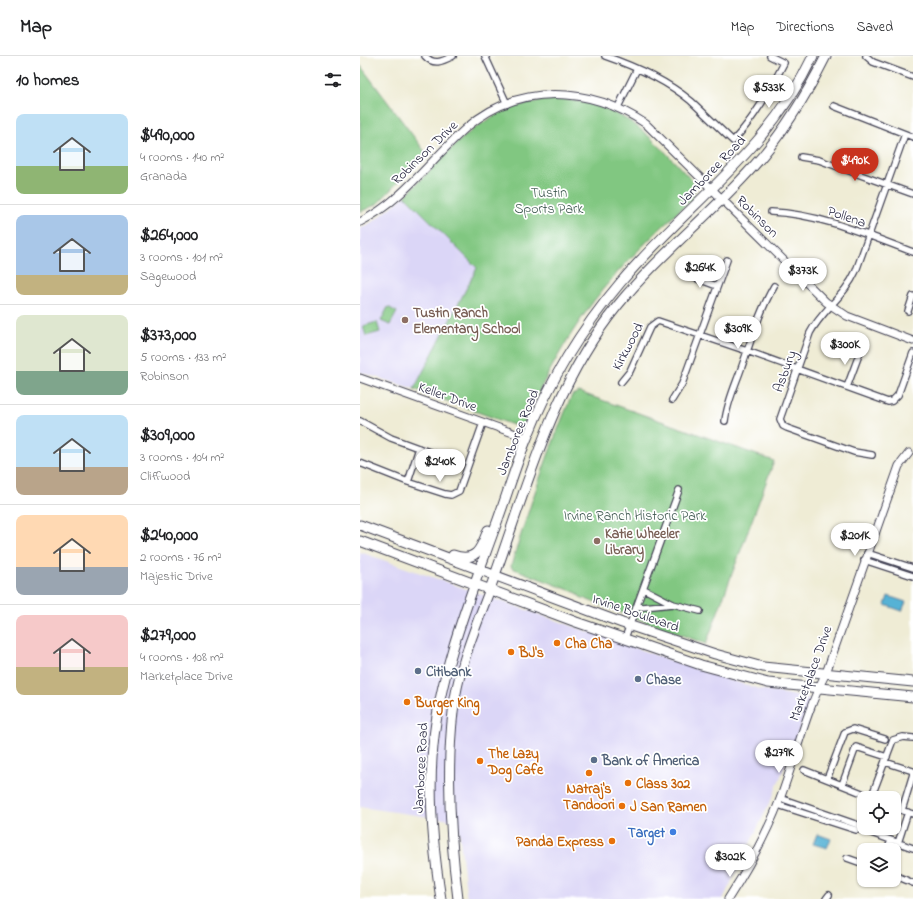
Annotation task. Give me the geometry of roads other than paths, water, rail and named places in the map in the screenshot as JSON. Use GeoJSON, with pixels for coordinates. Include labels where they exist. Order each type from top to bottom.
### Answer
{"type":"FeatureCollection","features":[{"type":"Feature","properties":{"kind":"main road","name":"Jamboree Road"},"geometry":{"type":"LineString","coordinates":[[441,899],[432,829],[431,772],[433,745],[447,671],[460,627],[527,438],[559,372],[596,313],[643,258],[713,189],[766,132],[796,90],[812,56]]}},
{"type":"Feature","properties":{"kind":"main road","name":"Jamboree Road"},"geometry":{"type":"LineString","coordinates":[[458,899],[450,810],[450,755],[453,710],[465,654],[490,590],[541,443],[566,385],[582,357],[618,305],[672,248],[753,168],[773,142],[812,84],[826,56]]}},
{"type":"Feature","properties":{"kind":"main road"},"geometry":{"type":"LineString","coordinates":[[401,540],[462,558],[473,555],[480,551],[502,495],[511,484]]}},
{"type":"Feature","properties":{"kind":"main road","name":"Irvine Boulevard"},"geometry":{"type":"LineString","coordinates":[[360,525],[630,626],[715,654],[763,667],[913,682]]}},
{"type":"Feature","properties":{"kind":"main road","name":"Irvine Boulevard"},"geometry":{"type":"LineString","coordinates":[[360,541],[490,590],[701,665],[757,680],[913,698]]}},
{"type":"Feature","properties":{"kind":"street"},"geometry":{"type":"LineString","coordinates":[[425,56],[431,62],[436,63],[454,56]]}},
{"type":"Feature","properties":{"kind":"street"},"geometry":{"type":"LineString","coordinates":[[485,56],[507,104]]}},
{"type":"Feature","properties":{"kind":"street"},"geometry":{"type":"LineString","coordinates":[[604,56],[637,69],[691,101],[733,141],[751,121],[767,97],[784,63],[770,56]]}},
{"type":"Feature","properties":{"kind":"street"},"geometry":{"type":"LineString","coordinates":[[866,56],[873,62],[913,77]]}},
{"type":"Feature","properties":{"kind":"street"},"geometry":{"type":"LineString","coordinates":[[618,107],[637,69]]}},
{"type":"Feature","properties":{"kind":"street","name":"Robinson Drive"},"geometry":{"type":"LineString","coordinates":[[360,222],[383,208],[397,197],[466,128],[484,115],[507,104],[543,95],[559,94],[598,99],[618,107],[646,124],[722,199]]}},
{"type":"Feature","properties":{"kind":"street"},"geometry":{"type":"LineString","coordinates":[[834,106],[913,137]]}},
{"type":"Feature","properties":{"kind":"street","name":"Asbury"},"geometry":{"type":"LineString","coordinates":[[872,455],[854,452],[783,426],[780,419],[816,322],[851,281],[869,236],[905,134]]}},
{"type":"Feature","properties":{"kind":"street"},"geometry":{"type":"LineString","coordinates":[[801,157],[819,160],[913,194]]}},
{"type":"Feature","properties":{"kind":"street","name":"Robinson"},"geometry":{"type":"LineString","coordinates":[[722,199],[831,306],[856,320],[913,341]]}},
{"type":"Feature","properties":{"kind":"street","name":"Pollena"},"geometry":{"type":"LineString","coordinates":[[771,212],[808,216],[913,252]]}},
{"type":"Feature","properties":{"kind":"street"},"geometry":{"type":"LineString","coordinates":[[672,400],[682,384],[727,260]]}},
{"type":"Feature","properties":{"kind":"street"},"geometry":{"type":"LineString","coordinates":[[690,276],[717,286]]}},
{"type":"Feature","properties":{"kind":"street"},"geometry":{"type":"LineString","coordinates":[[726,421],[727,410],[747,351],[765,302],[774,286]]}},
{"type":"Feature","properties":{"kind":"street"},"geometry":{"type":"LineString","coordinates":[[908,312],[913,296]]}},
{"type":"Feature","properties":{"kind":"street","name":"Kirkwood"},"geometry":{"type":"LineString","coordinates":[[621,382],[630,371],[650,327],[655,322],[662,321],[700,334]]}},
{"type":"Feature","properties":{"kind":"street"},"geometry":{"type":"LineString","coordinates":[[700,334],[884,401],[892,401],[898,395],[913,353]]}},
{"type":"Feature","properties":{"kind":"street"},"geometry":{"type":"LineString","coordinates":[[847,387],[860,352]]}},
{"type":"Feature","properties":{"kind":"street","name":"Keller Drive"},"geometry":{"type":"LineString","coordinates":[[360,378],[527,438]]}},
{"type":"Feature","properties":{"kind":"street"},"geometry":{"type":"LineString","coordinates":[[360,421],[391,438],[451,460]]}},
{"type":"Feature","properties":{"kind":"street"},"geometry":{"type":"LineString","coordinates":[[360,463],[408,482],[451,495],[459,491],[483,423]]}},
{"type":"Feature","properties":{"kind":"street"},"geometry":{"type":"LineString","coordinates":[[408,482],[419,448]]}},
{"type":"Feature","properties":{"kind":"street","name":"Marketplace Drive"},"geometry":{"type":"LineString","coordinates":[[728,899],[748,867],[779,801],[812,700],[826,673],[864,560],[899,466],[909,453]]}},
{"type":"Feature","properties":{"kind":"street"},"geometry":{"type":"LineString","coordinates":[[625,638],[638,606],[678,490]]}},
{"type":"Feature","properties":{"kind":"street"},"geometry":{"type":"LineString","coordinates":[[867,553],[913,568]]}},
{"type":"Feature","properties":{"kind":"street"},"geometry":{"type":"LineString","coordinates":[[864,560],[913,576]]}},
{"type":"Feature","properties":{"kind":"street"},"geometry":{"type":"LineString","coordinates":[[644,589],[673,604],[700,611]]}},
{"type":"Feature","properties":{"kind":"street"},"geometry":{"type":"LineString","coordinates":[[638,606],[643,607],[673,604]]}},
{"type":"Feature","properties":{"kind":"street"},"geometry":{"type":"LineString","coordinates":[[827,779],[845,732],[853,729],[885,739]]}},
{"type":"Feature","properties":{"kind":"street"},"geometry":{"type":"LineString","coordinates":[[874,791],[894,738],[913,738]]}},
{"type":"Feature","properties":{"kind":"street"},"geometry":{"type":"LineString","coordinates":[[842,785],[856,747],[913,771]]}},
{"type":"Feature","properties":{"kind":"street"},"geometry":{"type":"LineString","coordinates":[[804,770],[857,791]]}},
{"type":"Feature","properties":{"kind":"street"},"geometry":{"type":"LineString","coordinates":[[876,835],[898,843],[911,813],[902,810],[913,774]]}},
{"type":"Feature","properties":{"kind":"street"},"geometry":{"type":"LineString","coordinates":[[779,801],[857,827]]}},
{"type":"Feature","properties":{"kind":"street"},"geometry":{"type":"LineString","coordinates":[[901,844],[913,848]]}},
{"type":"Feature","properties":{"kind":"street"},"geometry":{"type":"LineString","coordinates":[[847,858],[857,862]]}},
{"type":"Feature","properties":{"kind":"street"},"geometry":{"type":"LineString","coordinates":[[901,879],[913,883]]}},
{"type":"Feature","properties":{"kind":"water"},"geometry":{"type":"Polygon","coordinates":[[[888,596],[906,602],[902,611],[885,605],[888,596]]]}},
{"type":"Feature","properties":{"kind":"water"},"geometry":{"type":"Polygon","coordinates":[[[817,834],[831,839],[827,848],[813,844],[817,834]]]}},
{"type":"Feature","properties":{"kind":"place","name":"Tustin Ranch Elementary School"},"geometry":{"type":"Point","coordinates":[405,320]}},
{"type":"Feature","properties":{"kind":"place","name":"Katie Wheeler Library"},"geometry":{"type":"Point","coordinates":[597,541]}},
{"type":"Feature","properties":{"kind":"place","name":"Cha Cha"},"geometry":{"type":"Point","coordinates":[557,643]}},
{"type":"Feature","properties":{"kind":"place","name":"BJ's"},"geometry":{"type":"Point","coordinates":[511,652]}},
{"type":"Feature","properties":{"kind":"place","name":"Citibank"},"geometry":{"type":"Point","coordinates":[418,671]}},
{"type":"Feature","properties":{"kind":"place","name":"Chase"},"geometry":{"type":"Point","coordinates":[638,679]}},
{"type":"Feature","properties":{"kind":"place","name":"Burger King"},"geometry":{"type":"Point","coordinates":[407,702]}},
{"type":"Feature","properties":{"kind":"place","name":"Bank of America"},"geometry":{"type":"Point","coordinates":[594,760]}},
{"type":"Feature","properties":{"kind":"place","name":"The Lazy Dog Cafe"},"geometry":{"type":"Point","coordinates":[480,761]}},
{"type":"Feature","properties":{"kind":"place","name":"Natraj's Tandoori"},"geometry":{"type":"Point","coordinates":[589,773]}},
{"type":"Feature","properties":{"kind":"place","name":"Class 302"},"geometry":{"type":"Point","coordinates":[628,783]}},
{"type":"Feature","properties":{"kind":"place","name":"J San Ramen"},"geometry":{"type":"Point","coordinates":[622,806]}},
{"type":"Feature","properties":{"kind":"place","name":"Target"},"geometry":{"type":"Point","coordinates":[673,832]}},
{"type":"Feature","properties":{"kind":"place","name":"Panda Express"},"geometry":{"type":"Point","coordinates":[612,841]}},
{"type":"Feature","properties":{"kind":"park label","name":"Tustin Sports Park"},"geometry":{"type":"Point","coordinates":[549,200]}},
{"type":"Feature","properties":{"kind":"park label","name":"Irvine Ranch Historic Park"},"geometry":{"type":"Point","coordinates":[635,515]}}]}
